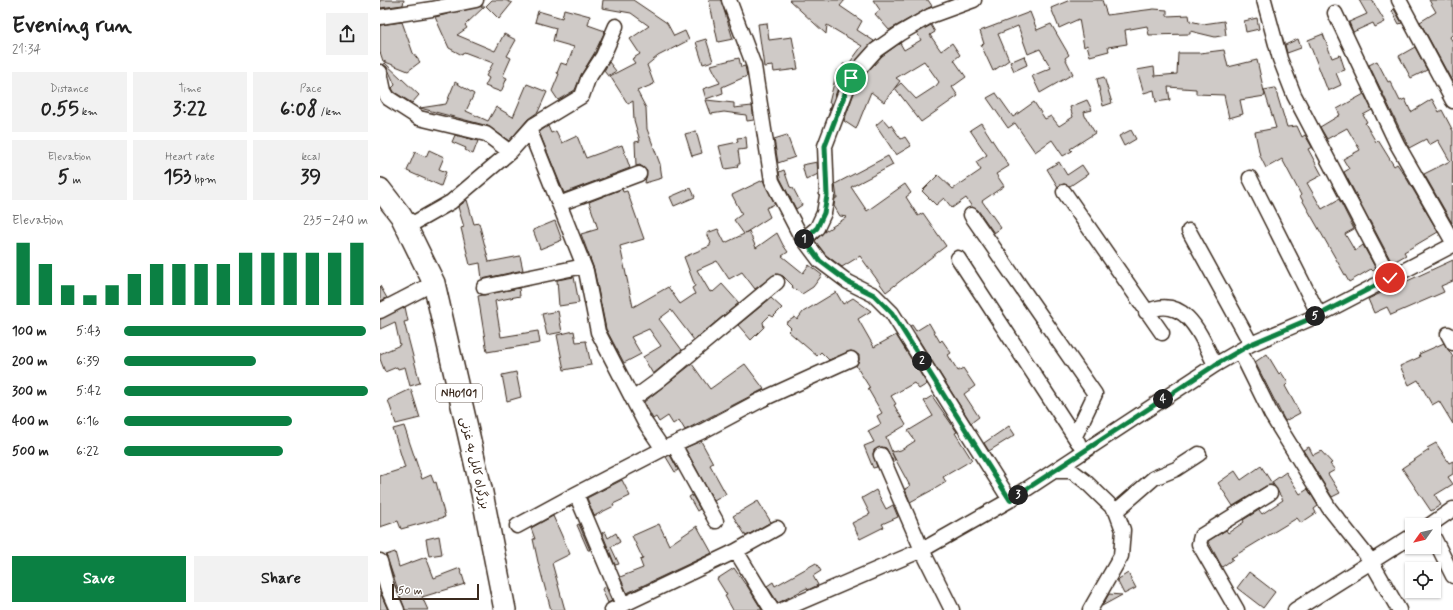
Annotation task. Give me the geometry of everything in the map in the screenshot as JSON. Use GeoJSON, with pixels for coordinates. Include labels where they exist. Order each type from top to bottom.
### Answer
{"type":"FeatureCollection","features":[{"type":"Feature","properties":{"kind":"highway","name":"بزرگراه کابل به غزنی"},"geometry":{"type":"LineString","coordinates":[[380,189],[401,216],[434,283],[482,493],[505,610]]}},
{"type":"Feature","properties":{"kind":"street"},"geometry":{"type":"LineString","coordinates":[[380,17],[433,5],[476,0]]}},
{"type":"Feature","properties":{"kind":"street"},"geometry":{"type":"LineString","coordinates":[[729,0],[754,66],[772,181],[804,239],[820,261],[848,282],[874,295],[892,313],[1010,500]]}},
{"type":"Feature","properties":{"kind":"street"},"geometry":{"type":"LineString","coordinates":[[804,239],[817,228],[824,213],[827,196],[825,146],[851,78],[876,50],[899,34],[930,16],[974,0]]}},
{"type":"Feature","properties":{"kind":"street"},"geometry":{"type":"LineString","coordinates":[[1264,0],[1280,59],[1294,95],[1390,278]]}},
{"type":"Feature","properties":{"kind":"street"},"geometry":{"type":"LineString","coordinates":[[1399,0],[1453,101]]}},
{"type":"Feature","properties":{"kind":"street"},"geometry":{"type":"LineString","coordinates":[[782,610],[922,550],[1010,500],[1215,365],[1246,347],[1319,315],[1453,244],[1397,144],[1334,13]]}},
{"type":"Feature","properties":{"kind":"street"},"geometry":{"type":"LineString","coordinates":[[401,216],[414,223],[451,202],[510,152],[534,124],[582,96],[588,79],[603,56],[616,26]]}},
{"type":"Feature","properties":{"kind":"street"},"geometry":{"type":"LineString","coordinates":[[380,72],[384,91],[388,98],[418,118],[486,134],[510,152]]}},
{"type":"Feature","properties":{"kind":"street"},"geometry":{"type":"LineString","coordinates":[[530,130],[584,266],[598,332],[644,421],[669,447],[716,521]]}},
{"type":"Feature","properties":{"kind":"street"},"geometry":{"type":"LineString","coordinates":[[559,204],[639,174]]}},
{"type":"Feature","properties":{"kind":"street"},"geometry":{"type":"LineString","coordinates":[[1250,178],[1319,315]]}},
{"type":"Feature","properties":{"kind":"street"},"geometry":{"type":"LineString","coordinates":[[1064,192],[1162,333]]}},
{"type":"Feature","properties":{"kind":"street"},"geometry":{"type":"LineString","coordinates":[[971,215],[1095,394],[1075,436]]}},
{"type":"Feature","properties":{"kind":"street"},"geometry":{"type":"LineString","coordinates":[[1189,231],[1246,347],[1271,414],[1329,508],[1371,561],[1399,610]]}},
{"type":"Feature","properties":{"kind":"street"},"geometry":{"type":"LineString","coordinates":[[958,258],[1084,450]]}},
{"type":"Feature","properties":{"kind":"street"},"geometry":{"type":"LineString","coordinates":[[484,287],[584,266]]}},
{"type":"Feature","properties":{"kind":"street"},"geometry":{"type":"LineString","coordinates":[[633,399],[659,380],[777,282]]}},
{"type":"Feature","properties":{"kind":"street"},"geometry":{"type":"LineString","coordinates":[[380,311],[434,283]]}},
{"type":"Feature","properties":{"kind":"street"},"geometry":{"type":"LineString","coordinates":[[1146,312],[1154,308],[1171,306],[1187,316],[1198,329],[1215,365]]}},
{"type":"Feature","properties":{"kind":"street"},"geometry":{"type":"LineString","coordinates":[[517,526],[576,494],[761,400],[851,359]]}},
{"type":"Feature","properties":{"kind":"street"},"geometry":{"type":"LineString","coordinates":[[881,454],[922,550],[952,610]]}},
{"type":"Feature","properties":{"kind":"street"},"geometry":{"type":"LineString","coordinates":[[1116,511],[1154,478],[1176,469],[1199,454]]}},
{"type":"Feature","properties":{"kind":"street"},"geometry":{"type":"LineString","coordinates":[[1054,471],[1072,471],[1116,511],[1123,530],[1121,556],[1090,610]]}},
{"type":"Feature","properties":{"kind":"street"},"geometry":{"type":"LineString","coordinates":[[1237,610],[1199,544],[1199,539],[1201,536],[1270,493]]}},
{"type":"Feature","properties":{"kind":"street"},"geometry":{"type":"LineString","coordinates":[[576,494],[618,607],[736,551],[777,528]]}},
{"type":"Feature","properties":{"kind":"street"},"geometry":{"type":"LineString","coordinates":[[1440,518],[1453,509]]}},
{"type":"Feature","properties":{"kind":"street"},"geometry":{"type":"LineString","coordinates":[[1295,610],[1405,540]]}},
{"type":"Feature","properties":{"kind":"street"},"geometry":{"type":"LineString","coordinates":[[736,551],[772,610]]}},
{"type":"Feature","properties":{"kind":"street"},"geometry":{"type":"LineString","coordinates":[[1441,552],[1453,576]]}},
{"type":"Feature","properties":{"kind":"street"},"geometry":{"type":"LineString","coordinates":[[380,561],[384,588],[397,610]]}},
{"type":"Feature","properties":{"kind":"building"},"geometry":{"type":"Polygon","coordinates":[[[380,0],[404,0],[403,5],[380,8],[380,0]]]}},
{"type":"Feature","properties":{"kind":"building"},"geometry":{"type":"Polygon","coordinates":[[[492,0],[505,0],[512,3],[499,19],[486,6],[492,0]]]}},
{"type":"Feature","properties":{"kind":"building"},"geometry":{"type":"Polygon","coordinates":[[[603,0],[633,0],[667,23],[674,36],[685,31],[689,40],[658,56],[647,65],[654,84],[637,91],[646,108],[647,129],[660,164],[662,178],[645,183],[647,171],[640,165],[636,166],[635,142],[640,141],[634,120],[633,101],[628,104],[610,76],[635,63],[632,59],[640,54],[630,39],[649,26],[631,13],[602,8],[603,0]]]}},
{"type":"Feature","properties":{"kind":"building"},"geometry":{"type":"Polygon","coordinates":[[[709,0],[721,0],[733,39],[718,42],[709,0]]]}},
{"type":"Feature","properties":{"kind":"building"},"geometry":{"type":"Polygon","coordinates":[[[789,0],[845,0],[840,6],[862,21],[857,30],[874,41],[844,73],[829,111],[831,103],[829,103],[837,71],[844,70],[843,64],[848,65],[862,46],[827,25],[826,34],[789,0]]]}},
{"type":"Feature","properties":{"kind":"building"},"geometry":{"type":"Polygon","coordinates":[[[873,0],[928,0],[932,6],[889,30],[875,14],[880,10],[873,0]]]}},
{"type":"Feature","properties":{"kind":"building"},"geometry":{"type":"Polygon","coordinates":[[[1070,0],[1102,0],[1107,15],[1154,9],[1167,10],[1167,16],[1189,15],[1190,21],[1203,24],[1224,21],[1226,35],[1215,37],[1190,31],[1190,34],[1149,35],[1147,26],[1125,30],[1127,44],[1108,47],[1109,51],[1090,56],[1087,45],[1084,47],[1079,19],[1059,28],[1051,8],[1070,0]]]}},
{"type":"Feature","properties":{"kind":"building"},"geometry":{"type":"Polygon","coordinates":[[[1359,0],[1372,0],[1385,22],[1375,27],[1373,23],[1353,32],[1349,22],[1367,14],[1359,0]]]}},
{"type":"Feature","properties":{"kind":"building"},"geometry":{"type":"Polygon","coordinates":[[[1429,0],[1453,0],[1453,34],[1450,37],[1453,42],[1453,83],[1420,22],[1436,12],[1429,0]]]}},
{"type":"Feature","properties":{"kind":"building"},"geometry":{"type":"Polygon","coordinates":[[[485,6],[465,25],[467,28],[457,35],[495,51],[504,34],[516,40],[507,56],[511,58],[503,76],[507,78],[501,92],[485,86],[489,78],[486,76],[493,63],[464,52],[462,55],[449,48],[435,17],[485,6]]]}},
{"type":"Feature","properties":{"kind":"building"},"geometry":{"type":"Polygon","coordinates":[[[564,9],[590,16],[588,25],[605,31],[595,52],[581,75],[575,90],[558,100],[552,91],[559,74],[557,73],[561,63],[567,65],[574,47],[553,41],[556,28],[535,22],[538,11],[562,18],[564,9]]]}},
{"type":"Feature","properties":{"kind":"building"},"geometry":{"type":"Polygon","coordinates":[[[1394,9],[1402,23],[1399,24],[1392,11],[1394,9]]]}},
{"type":"Feature","properties":{"kind":"building"},"geometry":{"type":"Polygon","coordinates":[[[1030,12],[1037,30],[1051,24],[1069,55],[1065,58],[1073,74],[1040,93],[1032,76],[1051,68],[1040,49],[1028,54],[1018,26],[998,34],[1009,60],[993,71],[981,45],[984,44],[980,31],[1030,12]]]}},
{"type":"Feature","properties":{"kind":"building"},"geometry":{"type":"Polygon","coordinates":[[[1257,18],[1259,29],[1246,32],[1244,21],[1257,18]]]}},
{"type":"Feature","properties":{"kind":"building"},"geometry":{"type":"Polygon","coordinates":[[[402,22],[413,53],[420,62],[408,71],[383,61],[380,52],[380,25],[402,22]]]}},
{"type":"Feature","properties":{"kind":"building"},"geometry":{"type":"Polygon","coordinates":[[[767,23],[769,40],[792,37],[798,69],[774,72],[773,66],[764,67],[758,24],[767,23]]]}},
{"type":"Feature","properties":{"kind":"building"},"geometry":{"type":"Polygon","coordinates":[[[931,25],[935,32],[930,35],[941,51],[952,43],[960,55],[954,60],[966,77],[952,87],[958,96],[921,122],[895,88],[901,83],[916,99],[936,86],[939,82],[924,61],[896,78],[900,81],[884,102],[871,92],[856,129],[844,121],[858,82],[882,56],[900,43],[904,50],[921,40],[917,33],[931,25]]]}},
{"type":"Feature","properties":{"kind":"building"},"geometry":{"type":"Polygon","coordinates":[[[1323,34],[1332,58],[1340,55],[1345,70],[1336,73],[1341,85],[1328,91],[1308,40],[1323,34]]]}},
{"type":"Feature","properties":{"kind":"building"},"geometry":{"type":"Polygon","coordinates":[[[706,39],[713,61],[703,64],[696,42],[706,39]]]}},
{"type":"Feature","properties":{"kind":"building"},"geometry":{"type":"Polygon","coordinates":[[[1298,39],[1301,48],[1287,53],[1285,45],[1298,39]]]}},
{"type":"Feature","properties":{"kind":"building"},"geometry":{"type":"Polygon","coordinates":[[[1415,47],[1427,70],[1411,78],[1399,56],[1415,47]]]}},
{"type":"Feature","properties":{"kind":"building"},"geometry":{"type":"Polygon","coordinates":[[[1224,50],[1228,67],[1257,60],[1265,96],[1240,100],[1243,114],[1229,118],[1224,95],[1196,94],[1196,89],[1168,87],[1170,100],[1156,102],[1154,90],[1144,93],[1137,70],[1154,67],[1155,76],[1177,74],[1178,53],[1200,53],[1224,50]]]}},
{"type":"Feature","properties":{"kind":"building"},"geometry":{"type":"Polygon","coordinates":[[[1024,56],[1027,65],[1014,71],[1010,62],[1024,56]]]}},
{"type":"Feature","properties":{"kind":"building"},"geometry":{"type":"Polygon","coordinates":[[[739,58],[741,67],[745,66],[747,76],[722,87],[723,93],[706,99],[703,89],[720,83],[711,65],[739,58]]]}},
{"type":"Feature","properties":{"kind":"building"},"geometry":{"type":"Polygon","coordinates":[[[1377,61],[1388,82],[1390,81],[1400,101],[1405,99],[1411,112],[1432,99],[1439,112],[1442,110],[1453,131],[1452,223],[1424,174],[1450,161],[1438,140],[1429,145],[1426,139],[1409,148],[1369,65],[1377,61]]]}},
{"type":"Feature","properties":{"kind":"building"},"geometry":{"type":"Polygon","coordinates":[[[609,62],[616,71],[608,76],[604,71],[609,62]]]}},
{"type":"Feature","properties":{"kind":"building"},"geometry":{"type":"Polygon","coordinates":[[[385,63],[419,95],[412,103],[394,92],[392,88],[395,85],[387,67],[383,64],[385,63]]]}},
{"type":"Feature","properties":{"kind":"building"},"geometry":{"type":"Polygon","coordinates":[[[1104,77],[1112,103],[1103,106],[1097,79],[1104,77]]]}},
{"type":"Feature","properties":{"kind":"building"},"geometry":{"type":"Polygon","coordinates":[[[455,82],[474,94],[466,111],[488,121],[496,107],[513,117],[527,84],[547,92],[538,112],[528,119],[509,141],[488,126],[420,108],[446,104],[455,82]]]}},
{"type":"Feature","properties":{"kind":"building"},"geometry":{"type":"Polygon","coordinates":[[[1275,88],[1287,127],[1297,126],[1302,137],[1305,135],[1312,147],[1308,149],[1322,175],[1307,183],[1322,209],[1339,199],[1354,229],[1345,234],[1355,251],[1363,245],[1376,269],[1373,271],[1371,269],[1349,282],[1300,196],[1301,195],[1282,159],[1266,168],[1260,156],[1255,132],[1276,128],[1264,90],[1275,88]]]}},
{"type":"Feature","properties":{"kind":"building"},"geometry":{"type":"Polygon","coordinates":[[[996,93],[1013,117],[1034,102],[1045,119],[1051,116],[1059,126],[1073,117],[1070,107],[1087,100],[1092,110],[1084,112],[1095,133],[1070,149],[1072,151],[1063,156],[1052,140],[1035,152],[1015,123],[1008,128],[987,98],[996,93]]]}},
{"type":"Feature","properties":{"kind":"building"},"geometry":{"type":"Polygon","coordinates":[[[1364,94],[1372,110],[1363,115],[1367,122],[1365,123],[1376,142],[1378,140],[1394,166],[1397,164],[1404,174],[1438,232],[1404,252],[1406,255],[1392,263],[1344,172],[1349,169],[1343,159],[1360,150],[1347,128],[1327,139],[1320,127],[1340,115],[1337,109],[1364,94]]]}},
{"type":"Feature","properties":{"kind":"building"},"geometry":{"type":"Polygon","coordinates":[[[706,100],[734,103],[734,108],[752,106],[754,120],[747,121],[746,115],[724,112],[711,114],[706,100]]]}},
{"type":"Feature","properties":{"kind":"building"},"geometry":{"type":"Polygon","coordinates":[[[883,119],[889,126],[891,125],[901,139],[905,137],[911,146],[896,155],[876,125],[883,119]]]}},
{"type":"Feature","properties":{"kind":"building"},"geometry":{"type":"Polygon","coordinates":[[[981,123],[1009,166],[996,174],[1004,186],[982,201],[1001,228],[994,233],[978,210],[972,207],[966,198],[952,208],[944,198],[936,205],[922,191],[938,175],[953,189],[981,170],[976,162],[987,155],[970,130],[981,123]]]}},
{"type":"Feature","properties":{"kind":"building"},"geometry":{"type":"Polygon","coordinates":[[[548,126],[551,133],[556,131],[562,143],[577,136],[586,158],[622,145],[630,168],[564,193],[539,132],[548,126]]]}},
{"type":"Feature","properties":{"kind":"building"},"geometry":{"type":"Polygon","coordinates":[[[1131,130],[1136,139],[1124,146],[1119,136],[1131,130]]]}},
{"type":"Feature","properties":{"kind":"building"},"geometry":{"type":"Polygon","coordinates":[[[696,131],[702,153],[692,156],[685,134],[696,131]]]}},
{"type":"Feature","properties":{"kind":"building"},"geometry":{"type":"Polygon","coordinates":[[[455,135],[478,141],[473,154],[465,150],[466,148],[452,142],[455,135]]]}},
{"type":"Feature","properties":{"kind":"building"},"geometry":{"type":"Polygon","coordinates":[[[787,135],[795,157],[778,163],[774,139],[787,135]]]}},
{"type":"Feature","properties":{"kind":"building"},"geometry":{"type":"Polygon","coordinates":[[[746,137],[747,149],[738,150],[740,164],[737,164],[738,167],[725,169],[719,146],[738,142],[737,138],[746,137]]]}},
{"type":"Feature","properties":{"kind":"building"},"geometry":{"type":"Polygon","coordinates":[[[429,150],[444,157],[439,169],[446,172],[441,186],[407,171],[415,152],[426,157],[429,150]]]}},
{"type":"Feature","properties":{"kind":"building"},"geometry":{"type":"Polygon","coordinates":[[[888,156],[893,165],[851,187],[867,211],[905,184],[911,193],[906,197],[918,216],[923,213],[946,246],[886,292],[860,256],[842,267],[826,255],[815,241],[824,232],[847,217],[840,216],[834,206],[835,198],[837,198],[835,184],[888,156]]]}},
{"type":"Feature","properties":{"kind":"building"},"geometry":{"type":"Polygon","coordinates":[[[817,162],[818,174],[806,180],[802,165],[817,162]]]}},
{"type":"Feature","properties":{"kind":"building"},"geometry":{"type":"Polygon","coordinates":[[[1059,162],[1067,175],[1082,165],[1088,174],[1070,186],[1064,184],[1058,187],[1047,169],[1059,162]]]}},
{"type":"Feature","properties":{"kind":"building"},"geometry":{"type":"Polygon","coordinates":[[[784,170],[790,187],[793,188],[802,205],[796,209],[780,178],[779,172],[784,170]]]}},
{"type":"Feature","properties":{"kind":"building"},"geometry":{"type":"Polygon","coordinates":[[[763,180],[775,204],[766,208],[770,217],[745,233],[749,231],[756,248],[777,233],[788,252],[782,256],[803,273],[809,265],[822,275],[813,287],[802,294],[792,287],[793,286],[783,276],[776,274],[755,289],[742,272],[729,279],[717,261],[697,270],[710,292],[713,292],[722,284],[739,303],[694,340],[671,310],[659,319],[682,350],[653,374],[643,357],[661,346],[649,329],[631,337],[641,354],[624,363],[606,329],[594,269],[581,234],[598,229],[589,202],[622,189],[623,192],[627,191],[644,239],[620,246],[633,307],[668,287],[680,304],[695,294],[692,288],[695,286],[684,257],[710,246],[711,243],[707,233],[718,229],[725,243],[744,234],[734,220],[742,214],[732,195],[763,180]]]}},
{"type":"Feature","properties":{"kind":"building"},"geometry":{"type":"Polygon","coordinates":[[[691,188],[695,197],[674,206],[670,197],[691,188]]]}},
{"type":"Feature","properties":{"kind":"building"},"geometry":{"type":"Polygon","coordinates":[[[467,200],[474,224],[479,223],[489,262],[520,256],[523,270],[482,279],[480,263],[470,265],[461,228],[464,227],[458,207],[467,200]]]}},
{"type":"Feature","properties":{"kind":"building"},"geometry":{"type":"Polygon","coordinates":[[[555,221],[562,240],[540,249],[533,230],[555,221]]]}},
{"type":"Feature","properties":{"kind":"building"},"geometry":{"type":"Polygon","coordinates":[[[1453,260],[1453,281],[1441,286],[1444,292],[1391,315],[1387,307],[1374,313],[1368,299],[1453,260]]]}},
{"type":"Feature","properties":{"kind":"building"},"geometry":{"type":"Polygon","coordinates":[[[574,277],[579,303],[559,306],[557,280],[574,277]]]}},
{"type":"Feature","properties":{"kind":"building"},"geometry":{"type":"Polygon","coordinates":[[[380,286],[387,298],[380,301],[380,286]]]}},
{"type":"Feature","properties":{"kind":"building"},"geometry":{"type":"Polygon","coordinates":[[[519,288],[520,296],[495,301],[501,337],[538,331],[540,343],[487,352],[478,296],[519,288]]]}},
{"type":"Feature","properties":{"kind":"building"},"geometry":{"type":"Polygon","coordinates":[[[836,292],[843,304],[853,298],[871,311],[858,319],[874,347],[896,335],[927,384],[919,389],[914,383],[891,396],[896,404],[894,405],[906,425],[886,437],[892,452],[901,450],[915,441],[908,431],[933,416],[924,401],[932,396],[957,432],[955,433],[972,460],[943,477],[946,482],[910,502],[905,489],[910,486],[892,453],[895,460],[893,461],[886,448],[882,447],[874,450],[873,454],[877,467],[873,468],[864,446],[874,442],[868,431],[881,424],[877,416],[882,413],[868,389],[870,388],[856,366],[859,360],[859,355],[851,351],[829,360],[821,352],[817,356],[788,331],[791,328],[786,323],[795,317],[797,320],[803,312],[836,292]]]}},
{"type":"Feature","properties":{"kind":"building"},"geometry":{"type":"Polygon","coordinates":[[[771,298],[782,308],[773,317],[770,315],[763,322],[764,327],[751,340],[738,325],[771,298]]]}},
{"type":"Feature","properties":{"kind":"building"},"geometry":{"type":"Polygon","coordinates":[[[405,307],[408,321],[404,322],[420,383],[410,386],[405,367],[398,369],[397,367],[385,372],[380,359],[380,354],[400,345],[395,322],[380,329],[380,319],[405,307]]]}},
{"type":"Feature","properties":{"kind":"building"},"geometry":{"type":"Polygon","coordinates":[[[558,311],[562,332],[547,335],[542,314],[558,311]]]}},
{"type":"Feature","properties":{"kind":"building"},"geometry":{"type":"Polygon","coordinates":[[[929,323],[940,342],[942,340],[951,353],[948,355],[958,371],[963,368],[975,386],[964,394],[979,417],[971,423],[910,326],[912,325],[916,331],[929,323]]]}},
{"type":"Feature","properties":{"kind":"building"},"geometry":{"type":"Polygon","coordinates":[[[574,331],[576,342],[586,341],[591,365],[564,370],[557,335],[574,331]]]}},
{"type":"Feature","properties":{"kind":"building"},"geometry":{"type":"Polygon","coordinates":[[[1444,343],[1453,357],[1453,424],[1439,401],[1432,405],[1418,380],[1409,385],[1400,366],[1420,357],[1419,354],[1444,343]]]}},
{"type":"Feature","properties":{"kind":"building"},"geometry":{"type":"Polygon","coordinates":[[[1267,354],[1279,374],[1281,372],[1288,383],[1285,386],[1300,413],[1285,421],[1255,362],[1267,354]]]}},
{"type":"Feature","properties":{"kind":"building"},"geometry":{"type":"Polygon","coordinates":[[[692,364],[710,389],[745,364],[764,389],[685,430],[679,420],[673,424],[668,416],[659,422],[656,417],[653,419],[644,402],[692,364]]]}},
{"type":"Feature","properties":{"kind":"building"},"geometry":{"type":"Polygon","coordinates":[[[516,372],[521,397],[507,401],[502,375],[516,372]]]}},
{"type":"Feature","properties":{"kind":"building"},"geometry":{"type":"Polygon","coordinates":[[[411,389],[420,418],[396,424],[388,400],[411,389]]]}},
{"type":"Feature","properties":{"kind":"building"},"geometry":{"type":"Polygon","coordinates":[[[404,426],[422,479],[431,475],[434,483],[436,482],[445,517],[401,529],[398,521],[380,527],[380,476],[405,468],[393,429],[404,426]]]}},
{"type":"Feature","properties":{"kind":"building"},"geometry":{"type":"Polygon","coordinates":[[[1009,426],[1015,435],[989,451],[984,443],[1009,426]]]}},
{"type":"Feature","properties":{"kind":"building"},"geometry":{"type":"Polygon","coordinates":[[[701,441],[713,463],[710,465],[726,494],[714,501],[685,448],[701,441]]]}},
{"type":"Feature","properties":{"kind":"building"},"geometry":{"type":"Polygon","coordinates":[[[1436,443],[1449,463],[1453,461],[1453,474],[1448,477],[1453,484],[1435,495],[1441,505],[1431,511],[1402,468],[1429,450],[1427,448],[1436,443]]]}},
{"type":"Feature","properties":{"kind":"building"},"geometry":{"type":"Polygon","coordinates":[[[1309,447],[1313,455],[1321,451],[1332,463],[1330,464],[1335,470],[1328,474],[1340,493],[1332,497],[1303,450],[1309,447]]]}},
{"type":"Feature","properties":{"kind":"building"},"geometry":{"type":"Polygon","coordinates":[[[670,455],[678,470],[675,472],[666,457],[670,455]]]}},
{"type":"Feature","properties":{"kind":"building"},"geometry":{"type":"Polygon","coordinates":[[[1261,466],[1273,485],[1266,486],[1233,506],[1218,483],[1235,471],[1241,480],[1261,466]]]}},
{"type":"Feature","properties":{"kind":"building"},"geometry":{"type":"Polygon","coordinates":[[[1286,472],[1300,494],[1308,489],[1318,506],[1314,509],[1316,513],[1301,523],[1297,518],[1231,558],[1233,559],[1222,567],[1208,541],[1226,530],[1228,533],[1244,522],[1243,520],[1259,510],[1262,514],[1283,500],[1272,482],[1286,472]]]}},
{"type":"Feature","properties":{"kind":"building"},"geometry":{"type":"Polygon","coordinates":[[[622,480],[630,496],[613,504],[614,506],[594,516],[587,498],[622,480]]]}},
{"type":"Feature","properties":{"kind":"building"},"geometry":{"type":"Polygon","coordinates":[[[876,490],[886,509],[893,505],[898,517],[882,524],[884,527],[860,539],[852,523],[870,514],[862,498],[876,490]]]}},
{"type":"Feature","properties":{"kind":"building"},"geometry":{"type":"Polygon","coordinates":[[[692,495],[700,509],[697,511],[689,497],[692,495]]]}},
{"type":"Feature","properties":{"kind":"building"},"geometry":{"type":"Polygon","coordinates":[[[758,501],[771,522],[746,536],[733,516],[758,501]]]}},
{"type":"Feature","properties":{"kind":"building"},"geometry":{"type":"Polygon","coordinates":[[[553,516],[570,554],[552,563],[565,610],[551,610],[538,562],[533,539],[535,539],[531,528],[553,516]]]}},
{"type":"Feature","properties":{"kind":"building"},"geometry":{"type":"Polygon","coordinates":[[[579,524],[590,550],[588,550],[577,525],[579,524]]]}},
{"type":"Feature","properties":{"kind":"building"},"geometry":{"type":"Polygon","coordinates":[[[659,524],[669,545],[697,526],[712,553],[627,593],[620,577],[643,568],[640,560],[643,559],[632,536],[659,524]]]}},
{"type":"Feature","properties":{"kind":"building"},"geometry":{"type":"Polygon","coordinates":[[[605,531],[608,538],[616,533],[620,542],[611,547],[619,564],[615,565],[602,533],[605,531]]]}},
{"type":"Feature","properties":{"kind":"building"},"geometry":{"type":"Polygon","coordinates":[[[439,536],[442,554],[429,556],[426,539],[439,536]]]}},
{"type":"Feature","properties":{"kind":"building"},"geometry":{"type":"Polygon","coordinates":[[[395,552],[399,567],[426,557],[434,578],[460,568],[465,584],[422,597],[428,610],[405,610],[386,555],[395,552]]]}},
{"type":"Feature","properties":{"kind":"building"},"geometry":{"type":"Polygon","coordinates":[[[816,563],[821,571],[813,576],[818,585],[808,590],[807,588],[778,603],[767,586],[773,582],[775,586],[816,563]]]}},
{"type":"Feature","properties":{"kind":"building"},"geometry":{"type":"Polygon","coordinates":[[[734,568],[762,610],[733,610],[725,596],[727,595],[717,579],[734,568]]]}},
{"type":"Feature","properties":{"kind":"building"},"geometry":{"type":"Polygon","coordinates":[[[1249,572],[1275,592],[1263,608],[1237,588],[1249,572]]]}},
{"type":"Feature","properties":{"kind":"building"},"geometry":{"type":"Polygon","coordinates":[[[1128,573],[1136,588],[1124,594],[1117,580],[1128,573]]]}},
{"type":"Feature","properties":{"kind":"building"},"geometry":{"type":"Polygon","coordinates":[[[606,587],[612,601],[608,603],[602,589],[606,587]]]}},
{"type":"Feature","properties":{"kind":"building"},"geometry":{"type":"Polygon","coordinates":[[[380,592],[388,610],[380,610],[380,592]]]}},
{"type":"Feature","properties":{"kind":"building"},"geometry":{"type":"Polygon","coordinates":[[[1109,594],[1122,595],[1102,606],[1109,594]]]}},
{"type":"Feature","properties":{"kind":"route"},"geometry":{"type":"LineString","coordinates":[[851,78],[844,101],[825,146],[827,196],[824,213],[817,228],[804,239],[820,261],[848,282],[874,295],[892,313],[1010,500],[1215,365],[1251,344],[1319,315],[1390,278]]}}]}
